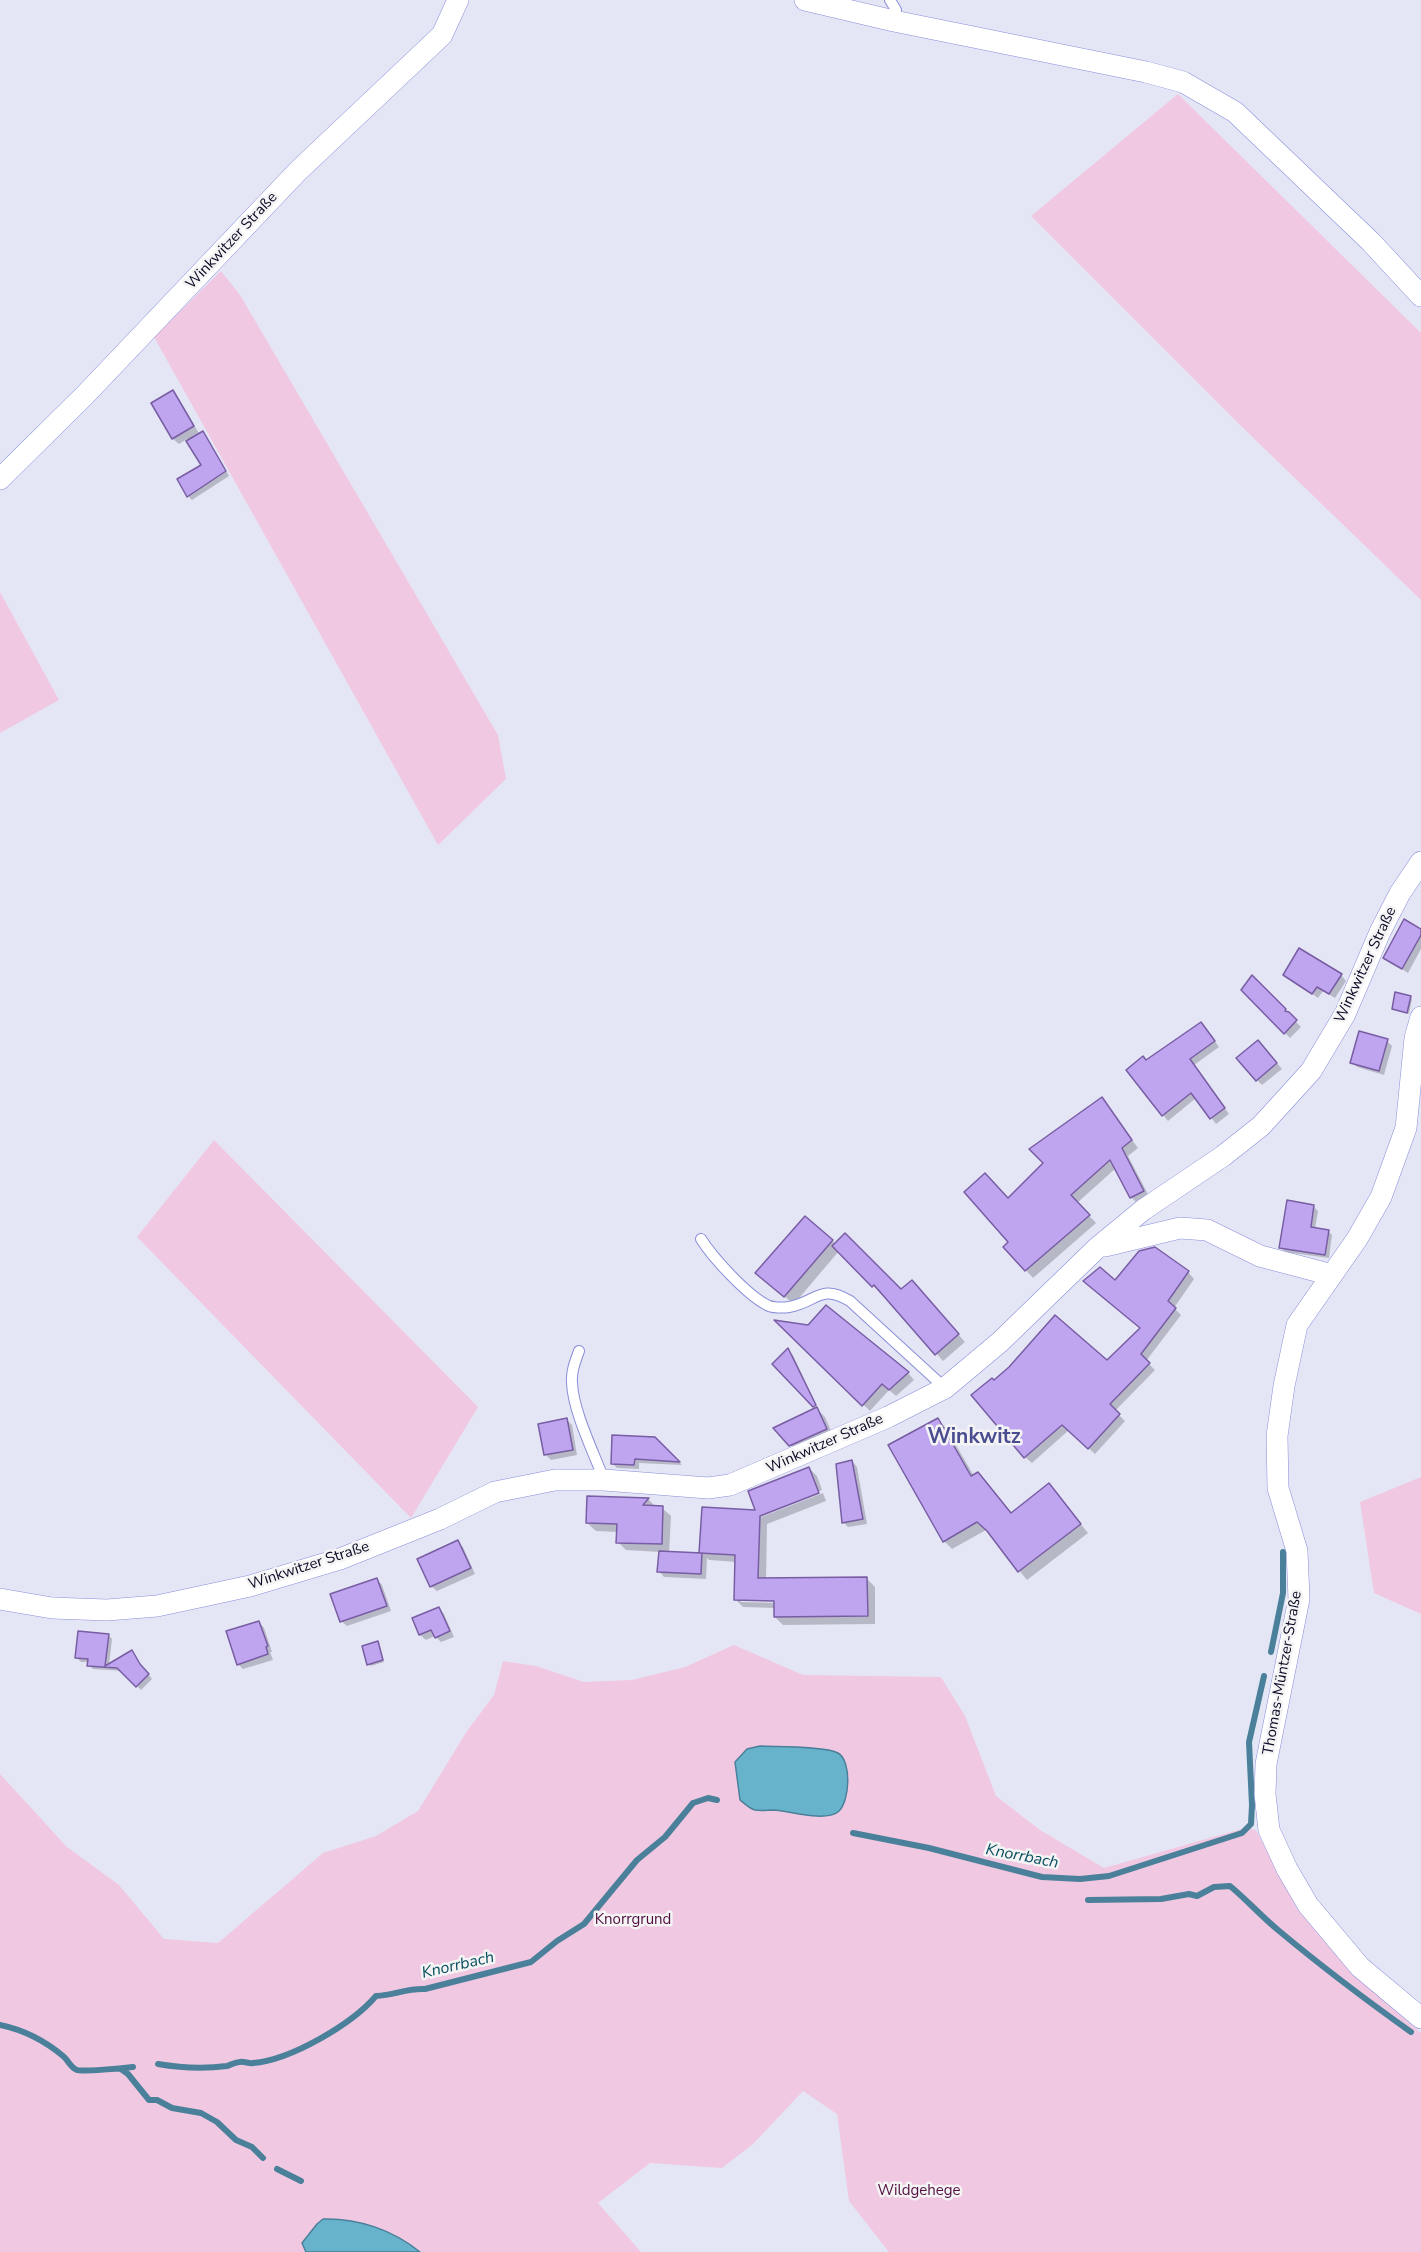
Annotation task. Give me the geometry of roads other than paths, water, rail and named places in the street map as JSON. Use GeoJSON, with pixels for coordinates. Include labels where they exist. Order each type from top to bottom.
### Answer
{"type":"FeatureCollection","features":[{"type":"Feature","properties":{"kind":"street","name":"Winkwitzer Straße"},"geometry":{"type":"LineString","coordinates":[[0,479],[85,395],[298,171],[442,35],[458,0]]}},
{"type":"Feature","properties":{"kind":"street"},"geometry":{"type":"LineString","coordinates":[[805,0],[894,21],[1146,72],[1183,82],[1235,111],[1371,242],[1421,296]]}},
{"type":"Feature","properties":{"kind":"street","name":"Winkwitzer Straße"},"geometry":{"type":"LineString","coordinates":[[0,1599],[52,1608],[107,1610],[157,1606],[250,1586],[340,1559],[440,1519],[495,1492],[555,1480],[604,1480],[708,1488],[730,1485],[888,1417],[945,1388],[1000,1342],[1098,1247],[1143,1210],[1223,1156],[1261,1126],[1311,1071],[1345,1014],[1380,932],[1400,893],[1419,870]]}},
{"type":"Feature","properties":{"kind":"street","name":"Thomas-Müntzer-Straße"},"geometry":{"type":"LineString","coordinates":[[1421,1017],[1416,1038],[1406,1128],[1381,1197],[1357,1239],[1297,1325],[1277,1436],[1278,1488],[1297,1551],[1299,1599],[1266,1764],[1265,1794],[1269,1830],[1287,1869],[1308,1905],[1360,1967],[1421,2018]]}},
{"type":"Feature","properties":{"kind":"street"},"geometry":{"type":"LineString","coordinates":[[1098,1247],[1180,1228],[1207,1230],[1260,1256],[1332,1275]]}},
{"type":"Feature","properties":{"kind":"lane"},"geometry":{"type":"LineString","coordinates":[[890,0],[896,10],[894,21]]}},
{"type":"Feature","properties":{"kind":"lane"},"geometry":{"type":"LineString","coordinates":[[701,1239],[721,1266],[768,1306],[788,1308],[829,1292],[839,1294],[850,1301],[945,1388]]}},
{"type":"Feature","properties":{"kind":"lane"},"geometry":{"type":"LineString","coordinates":[[579,1351],[573,1366],[572,1383],[579,1413],[604,1480]]}},
{"type":"Feature","properties":{"kind":"water"},"geometry":{"type":"Polygon","coordinates":[[[760,1746],[813,1748],[838,1753],[846,1764],[848,1782],[842,1807],[832,1815],[816,1816],[757,1810],[740,1800],[735,1762],[747,1749],[760,1746]]]}},
{"type":"Feature","properties":{"kind":"water"},"geometry":{"type":"Polygon","coordinates":[[[323,2219],[362,2223],[374,2227],[398,2237],[420,2252],[306,2252],[302,2243],[323,2219]]]}},
{"type":"Feature","properties":{"kind":"waterway"},"geometry":{"type":"LineString","coordinates":[[1271,1652],[1283,1593],[1283,1552]]}},
{"type":"Feature","properties":{"kind":"waterway","name":"Knorrbach"},"geometry":{"type":"LineString","coordinates":[[853,1833],[929,1848],[1042,1877],[1080,1879],[1109,1876],[1242,1833],[1251,1824],[1249,1742],[1264,1676]]}},
{"type":"Feature","properties":{"kind":"waterway","name":"Knorrbach"},"geometry":{"type":"LineString","coordinates":[[158,2064],[210,2068],[238,2062],[251,2063],[268,2060],[302,2048],[337,2029],[376,1996],[425,1989],[531,1962],[557,1941],[584,1924],[637,1860],[665,1837],[693,1803],[708,1798],[717,1800]]}},
{"type":"Feature","properties":{"kind":"waterway"},"geometry":{"type":"LineString","coordinates":[[1088,1900],[1161,1899],[1189,1894],[1197,1896],[1214,1887],[1230,1886],[1311,1957],[1411,2032]]}},
{"type":"Feature","properties":{"kind":"waterway","name":"Knorrbach"},"geometry":{"type":"LineString","coordinates":[[0,2025],[26,2033],[41,2041],[63,2056],[77,2070],[133,2067]]}},
{"type":"Feature","properties":{"kind":"waterway"},"geometry":{"type":"LineString","coordinates":[[121,2069],[128,2074],[149,2100],[157,2100],[172,2108],[201,2113],[217,2122],[236,2140],[252,2147],[263,2158]]}},
{"type":"Feature","properties":{"kind":"waterway"},"geometry":{"type":"LineString","coordinates":[[277,2169],[301,2181]]}},
{"type":"Feature","properties":{"kind":"district","name":"Winkwitz"},"geometry":{"type":"Point","coordinates":[974,1438]}},
{"type":"Feature","properties":{"kind":"park label","name":"Knorrgrund"},"geometry":{"type":"Point","coordinates":[633,1920]}},
{"type":"Feature","properties":{"kind":"park label","name":"Wildgehege"},"geometry":{"type":"Point","coordinates":[919,2191]}}]}
